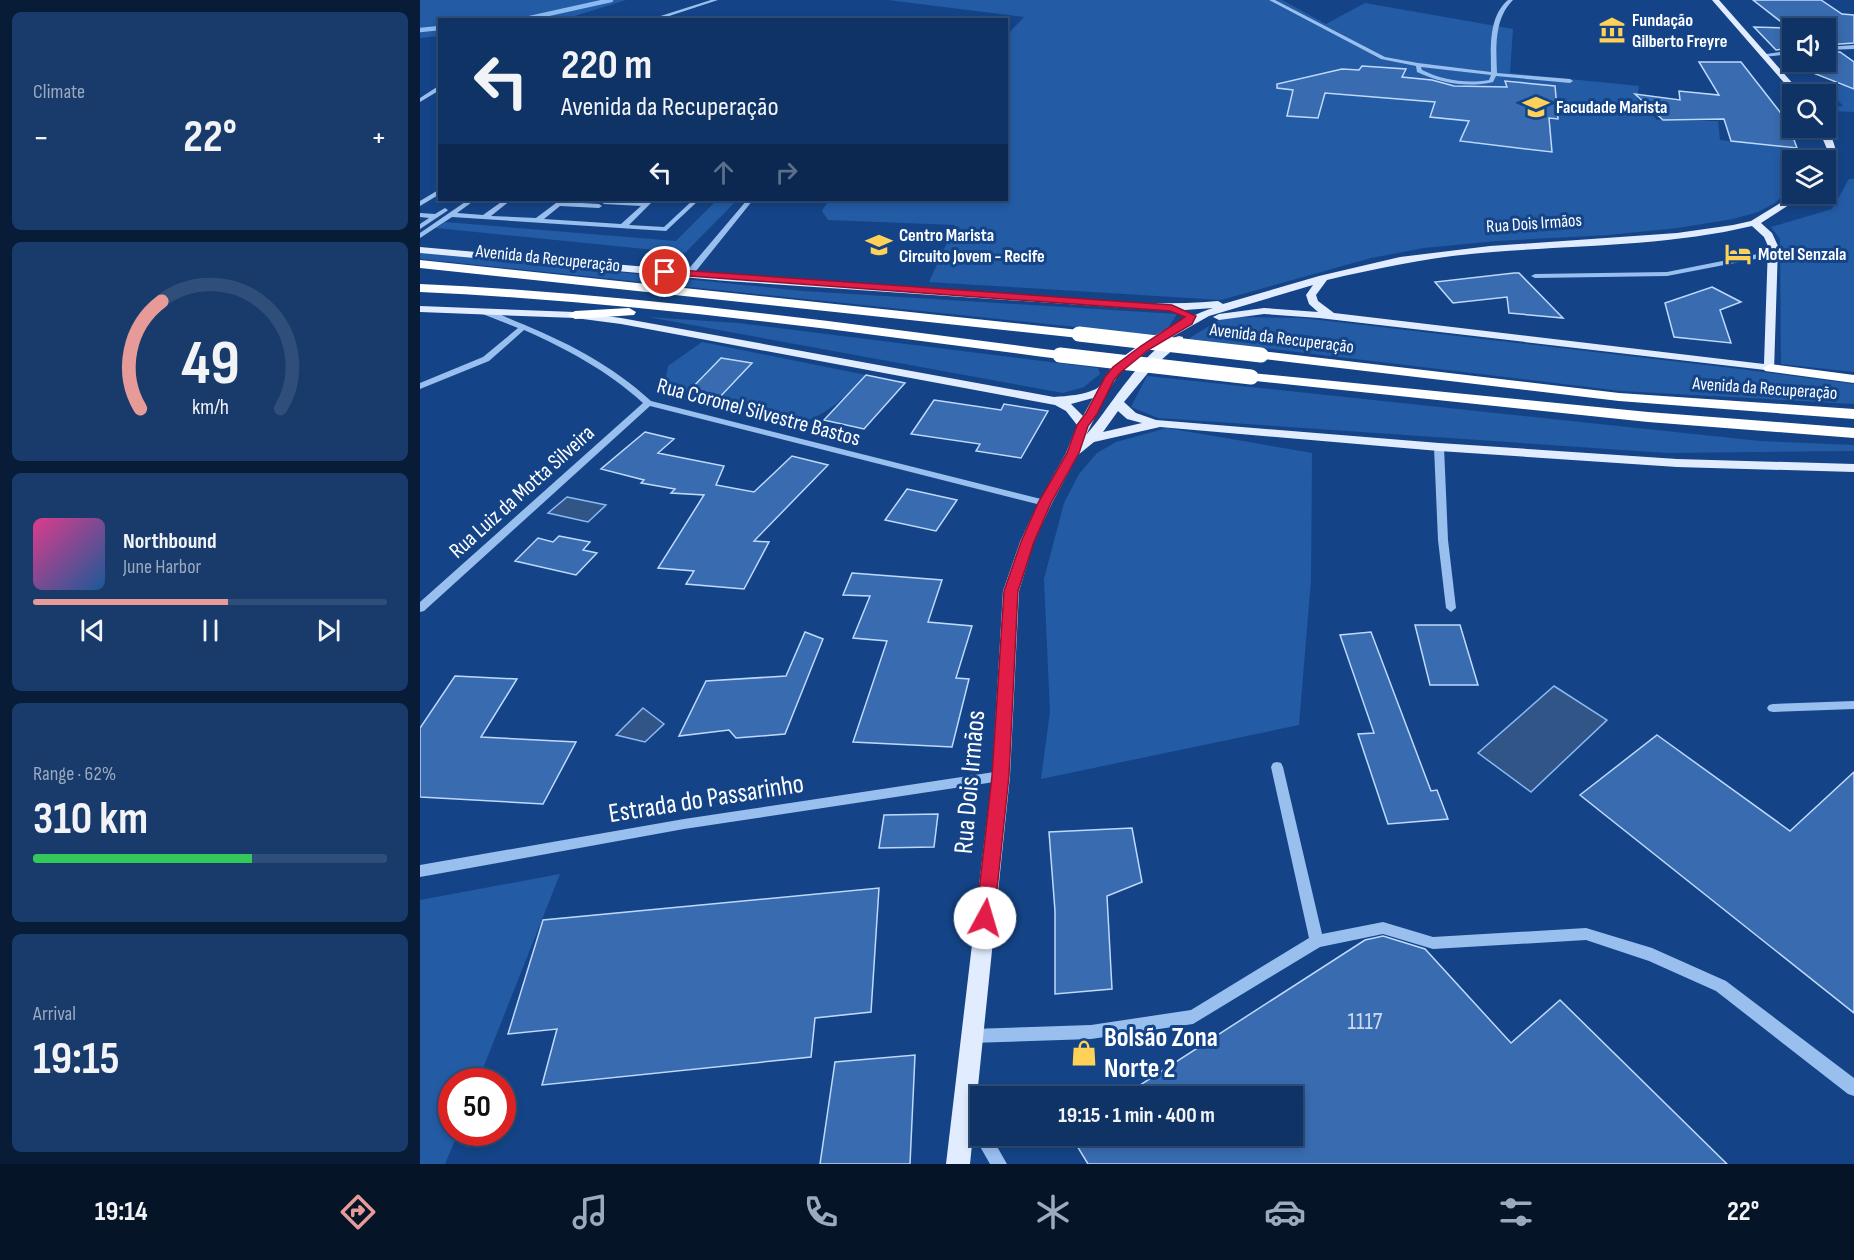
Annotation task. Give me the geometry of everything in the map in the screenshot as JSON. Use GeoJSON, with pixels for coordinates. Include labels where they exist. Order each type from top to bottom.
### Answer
{"type":"FeatureCollection","features":[{"type":"Feature","properties":{"kind":"highway","name":"Avenida da Recuperação"},"geometry":{"type":"LineString","coordinates":[[420,264],[1079,334],[1619,398],[1854,414]]}},
{"type":"Feature","properties":{"kind":"highway","name":"Avenida da Recuperação"},"geometry":{"type":"LineString","coordinates":[[420,288],[504,291],[693,309],[1251,378],[1648,417],[1854,433]]}},
{"type":"Feature","properties":{"kind":"highway"},"geometry":{"type":"LineString","coordinates":[[575,315],[693,309]]}},
{"type":"Feature","properties":{"kind":"highway"},"geometry":{"type":"LineString","coordinates":[[1770,368],[1854,378]]}},
{"type":"Feature","properties":{"kind":"main road"},"geometry":{"type":"LineString","coordinates":[[1715,0],[1789,84]]}},
{"type":"Feature","properties":{"kind":"main road","name":"Rua Dois Irmãos"},"geometry":{"type":"LineString","coordinates":[[958,1164],[1000,776],[1011,591],[1027,542],[1045,503],[1073,453],[1083,425],[1091,414],[1101,391],[1117,369],[1145,348],[1205,314],[1323,278],[1400,260],[1441,254],[1677,236],[1754,223],[1785,204]]}},
{"type":"Feature","properties":{"kind":"main road"},"geometry":{"type":"LineString","coordinates":[[1754,223],[1771,238],[1773,253],[1770,368]]}},
{"type":"Feature","properties":{"kind":"main road","name":"Avenida da Recuperação"},"geometry":{"type":"LineString","coordinates":[[420,250],[689,274],[1172,308]]}},
{"type":"Feature","properties":{"kind":"main road"},"geometry":{"type":"LineString","coordinates":[[1323,278],[1311,295],[1313,302],[1330,316]]}},
{"type":"Feature","properties":{"kind":"main road","name":"Rua Dois Irmãos"},"geometry":{"type":"LineString","coordinates":[[1073,453],[1093,438],[1130,384],[1153,360],[1193,330],[1266,296]]}},
{"type":"Feature","properties":{"kind":"main road","name":"Rua Dois Irmãos"},"geometry":{"type":"LineString","coordinates":[[1172,308],[1240,302]]}},
{"type":"Feature","properties":{"kind":"main road"},"geometry":{"type":"LineString","coordinates":[[1172,308],[1191,316],[1192,319],[1183,326]]}},
{"type":"Feature","properties":{"kind":"main road"},"geometry":{"type":"LineString","coordinates":[[420,309],[575,315],[693,333],[1055,401],[1071,400],[1101,391]]}},
{"type":"Feature","properties":{"kind":"main road","name":"Avenida da Recuperação"},"geometry":{"type":"LineString","coordinates":[[1216,318],[1263,311],[1330,316],[1770,368]]}},
{"type":"Feature","properties":{"kind":"main road"},"geometry":{"type":"LineString","coordinates":[[1055,401],[1070,408],[1083,425]]}},
{"type":"Feature","properties":{"kind":"main road"},"geometry":{"type":"LineString","coordinates":[[1119,403],[1132,417],[1160,423],[1439,447],[1677,463],[1854,468]]}},
{"type":"Feature","properties":{"kind":"main road"},"geometry":{"type":"LineString","coordinates":[[1093,438],[1160,423]]}},
{"type":"Feature","properties":{"kind":"street"},"geometry":{"type":"LineString","coordinates":[[657,18],[716,0]]}},
{"type":"Feature","properties":{"kind":"street"},"geometry":{"type":"LineString","coordinates":[[1271,0],[1371,53],[1395,62],[1570,81]]}},
{"type":"Feature","properties":{"kind":"street"},"geometry":{"type":"LineString","coordinates":[[1418,65],[1419,71],[1428,75],[1459,81],[1491,81],[1494,74],[1494,40],[1500,10],[1511,0]]}},
{"type":"Feature","properties":{"kind":"street"},"geometry":{"type":"LineString","coordinates":[[1836,48],[1854,47]]}},
{"type":"Feature","properties":{"kind":"street"},"geometry":{"type":"LineString","coordinates":[[1763,55],[1782,53]]}},
{"type":"Feature","properties":{"kind":"street"},"geometry":{"type":"LineString","coordinates":[[420,100],[438,88]]}},
{"type":"Feature","properties":{"kind":"street"},"geometry":{"type":"LineString","coordinates":[[420,204],[438,192]]}},
{"type":"Feature","properties":{"kind":"street"},"geometry":{"type":"LineString","coordinates":[[420,227],[458,201]]}},
{"type":"Feature","properties":{"kind":"street"},"geometry":{"type":"LineString","coordinates":[[420,236],[471,201]]}},
{"type":"Feature","properties":{"kind":"street"},"geometry":{"type":"LineString","coordinates":[[485,217],[507,201]]}},
{"type":"Feature","properties":{"kind":"street"},"geometry":{"type":"LineString","coordinates":[[538,220],[560,201],[650,202]]}},
{"type":"Feature","properties":{"kind":"street"},"geometry":{"type":"LineString","coordinates":[[450,215],[666,230],[695,201]]}},
{"type":"Feature","properties":{"kind":"street"},"geometry":{"type":"LineString","coordinates":[[689,274],[749,201]]}},
{"type":"Feature","properties":{"kind":"street"},"geometry":{"type":"LineString","coordinates":[[623,226],[650,202]]}},
{"type":"Feature","properties":{"kind":"street"},"geometry":{"type":"LineString","coordinates":[[592,212],[604,203]]}},
{"type":"Feature","properties":{"kind":"street"},"geometry":{"type":"LineString","coordinates":[[420,215],[436,216]]}},
{"type":"Feature","properties":{"kind":"street"},"geometry":{"type":"LineString","coordinates":[[579,223],[586,218]]}},
{"type":"Feature","properties":{"kind":"street"},"geometry":{"type":"LineString","coordinates":[[1535,276],[1666,274],[1773,253]]}},
{"type":"Feature","properties":{"kind":"street","name":"Rua Coronel Silvestre Bastos"},"geometry":{"type":"LineString","coordinates":[[483,311],[524,327],[631,385],[648,403],[1045,503]]}},
{"type":"Feature","properties":{"kind":"street"},"geometry":{"type":"LineString","coordinates":[[421,386],[486,359],[524,327]]}},
{"type":"Feature","properties":{"kind":"street","name":"Rua Luiz da Motta Silveira"},"geometry":{"type":"LineString","coordinates":[[420,608],[648,403]]}},
{"type":"Feature","properties":{"kind":"street"},"geometry":{"type":"LineString","coordinates":[[1439,447],[1443,540],[1451,608]]}},
{"type":"Feature","properties":{"kind":"street"},"geometry":{"type":"LineString","coordinates":[[1773,708],[1854,705]]}},
{"type":"Feature","properties":{"kind":"street"},"geometry":{"type":"LineString","coordinates":[[1277,766],[1317,941]]}},
{"type":"Feature","properties":{"kind":"street","name":"Estrada do Passarinho"},"geometry":{"type":"LineString","coordinates":[[420,871],[684,824],[1000,776]]}},
{"type":"Feature","properties":{"kind":"street"},"geometry":{"type":"LineString","coordinates":[[971,1036],[1091,1032],[1194,1017],[1317,941],[1383,928],[1433,943],[1586,933],[1652,955],[1720,986],[1854,1088]]}},
{"type":"Feature","properties":{"kind":"street"},"geometry":{"type":"LineString","coordinates":[[964,1106],[970,1116]]}},
{"type":"Feature","properties":{"kind":"street"},"geometry":{"type":"LineString","coordinates":[[988,1146],[999,1164]]}},
{"type":"Feature","properties":{"kind":"shaded area"},"geometry":{"type":"Polygon","coordinates":[[[420,0],[626,0],[568,18],[438,18],[438,36],[420,38],[420,0]]]}},
{"type":"Feature","properties":{"kind":"shaded area"},"geometry":{"type":"Polygon","coordinates":[[[888,0],[1282,0],[1326,24],[1365,3],[1513,29],[1510,73],[1639,86],[1637,99],[1657,120],[1718,121],[1720,140],[1807,150],[1782,150],[1782,196],[1775,203],[1758,212],[1733,219],[1678,228],[1608,235],[1497,241],[1424,248],[1371,258],[1221,300],[929,282],[955,225],[828,220],[822,211],[828,201],[1008,201],[1008,34],[1024,17],[888,0]]]}},
{"type":"Feature","properties":{"kind":"shaded area"},"geometry":{"type":"Polygon","coordinates":[[[1836,85],[1854,86],[1854,112],[1836,111],[1836,107],[1843,106],[1836,99],[1836,85]]]}},
{"type":"Feature","properties":{"kind":"shaded area"},"geometry":{"type":"Polygon","coordinates":[[[1849,179],[1854,179],[1854,372],[1781,364],[1780,239],[1771,227],[1832,209],[1849,179]]]}},
{"type":"Feature","properties":{"kind":"shaded area"},"geometry":{"type":"Polygon","coordinates":[[[716,201],[736,201],[685,253],[436,228],[445,222],[676,241],[716,201]]]}},
{"type":"Feature","properties":{"kind":"shaded area"},"geometry":{"type":"Polygon","coordinates":[[[420,252],[803,291],[1177,314],[1163,336],[420,259],[420,252]]]}},
{"type":"Feature","properties":{"kind":"shaded area"},"geometry":{"type":"Polygon","coordinates":[[[648,317],[738,323],[1098,368],[1100,374],[1084,387],[1063,393],[648,317]]]}},
{"type":"Feature","properties":{"kind":"shaded area"},"geometry":{"type":"Polygon","coordinates":[[[1224,317],[1302,318],[1854,384],[1854,404],[1621,391],[1188,339],[1224,317]]]}},
{"type":"Feature","properties":{"kind":"shaded area"},"geometry":{"type":"Polygon","coordinates":[[[702,342],[866,375],[836,404],[809,420],[792,423],[762,418],[681,399],[665,383],[668,366],[702,342]]]}},
{"type":"Feature","properties":{"kind":"shaded area"},"geometry":{"type":"Polygon","coordinates":[[[1147,376],[1760,441],[1854,445],[1854,451],[1667,453],[1158,418],[1131,407],[1147,376]]]}},
{"type":"Feature","properties":{"kind":"shaded area"},"geometry":{"type":"Polygon","coordinates":[[[1167,428],[1312,453],[1311,580],[1299,725],[1041,779],[1050,712],[1044,579],[1064,503],[1079,474],[1097,453],[1116,442],[1167,428]]]}},
{"type":"Feature","properties":{"kind":"shaded area"},"geometry":{"type":"Polygon","coordinates":[[[567,497],[606,505],[588,522],[548,513],[567,497]]]}},
{"type":"Feature","properties":{"kind":"shaded area"},"geometry":{"type":"Polygon","coordinates":[[[1554,686],[1607,720],[1531,792],[1478,753],[1554,686]]]}},
{"type":"Feature","properties":{"kind":"shaded area"},"geometry":{"type":"Polygon","coordinates":[[[643,708],[664,724],[645,742],[616,735],[643,708]]]}},
{"type":"Feature","properties":{"kind":"shaded area"},"geometry":{"type":"Polygon","coordinates":[[[560,874],[483,1068],[438,1068],[438,1146],[453,1146],[445,1164],[420,1164],[420,900],[560,874]]]}},
{"type":"Feature","properties":{"kind":"building"},"geometry":{"type":"Polygon","coordinates":[[[1753,0],[1821,0],[1842,14],[1854,15],[1854,43],[1836,44],[1836,18],[1782,18],[1782,23],[1753,0]]]}},
{"type":"Feature","properties":{"kind":"building"},"geometry":{"type":"Polygon","coordinates":[[[1754,27],[1782,28],[1782,49],[1776,50],[1754,27]]]}},
{"type":"Feature","properties":{"kind":"building"},"geometry":{"type":"Polygon","coordinates":[[[1836,52],[1840,52],[1854,62],[1854,89],[1811,72],[1836,72],[1836,52]]]}},
{"type":"Feature","properties":{"kind":"building"},"geometry":{"type":"Polygon","coordinates":[[[1699,62],[1741,62],[1782,115],[1782,138],[1793,138],[1797,148],[1731,141],[1724,119],[1663,120],[1635,94],[1680,100],[1679,91],[1719,95],[1699,62]]]}},
{"type":"Feature","properties":{"kind":"building","name":"Facudade Marista"},"geometry":{"type":"Polygon","coordinates":[[[1362,66],[1406,69],[1402,77],[1432,80],[1454,86],[1507,87],[1505,81],[1555,86],[1558,119],[1549,118],[1552,152],[1460,141],[1469,121],[1430,117],[1435,102],[1325,93],[1318,118],[1287,116],[1293,90],[1277,88],[1277,84],[1342,69],[1359,70],[1362,66]]]}},
{"type":"Feature","properties":{"kind":"building"},"geometry":{"type":"Polygon","coordinates":[[[1519,273],[1563,318],[1509,313],[1507,297],[1453,303],[1435,282],[1519,273]]]}},
{"type":"Feature","properties":{"kind":"building"},"geometry":{"type":"Polygon","coordinates":[[[1712,287],[1741,302],[1720,310],[1731,343],[1674,337],[1665,303],[1712,287]]]}},
{"type":"Feature","properties":{"kind":"building"},"geometry":{"type":"Polygon","coordinates":[[[721,358],[752,363],[718,399],[688,392],[721,358]]]}},
{"type":"Feature","properties":{"kind":"building"},"geometry":{"type":"Polygon","coordinates":[[[866,375],[905,383],[864,429],[824,420],[866,375]]]}},
{"type":"Feature","properties":{"kind":"building"},"geometry":{"type":"Polygon","coordinates":[[[934,400],[1001,410],[1004,404],[1048,411],[1021,458],[976,451],[980,444],[911,434],[934,400]]]}},
{"type":"Feature","properties":{"kind":"building"},"geometry":{"type":"Polygon","coordinates":[[[645,432],[674,439],[658,453],[724,466],[716,485],[754,492],[792,456],[828,465],[754,541],[769,542],[744,589],[686,584],[694,571],[658,568],[704,495],[671,493],[675,489],[641,483],[644,480],[601,469],[645,432]]]}},
{"type":"Feature","properties":{"kind":"building"},"geometry":{"type":"Polygon","coordinates":[[[907,489],[957,500],[936,531],[885,520],[907,489]]]}},
{"type":"Feature","properties":{"kind":"building"},"geometry":{"type":"Polygon","coordinates":[[[559,536],[590,542],[583,550],[597,553],[576,575],[515,561],[538,538],[553,542],[559,536]]]}},
{"type":"Feature","properties":{"kind":"building"},"geometry":{"type":"Polygon","coordinates":[[[852,573],[942,580],[928,622],[972,626],[956,678],[969,679],[952,747],[853,742],[887,641],[853,638],[870,596],[843,595],[852,573]]]}},
{"type":"Feature","properties":{"kind":"building"},"geometry":{"type":"Polygon","coordinates":[[[1415,625],[1460,625],[1478,685],[1430,685],[1415,625]]]}},
{"type":"Feature","properties":{"kind":"building"},"geometry":{"type":"Polygon","coordinates":[[[805,632],[823,639],[785,734],[736,738],[729,730],[679,736],[706,681],[786,676],[805,632]]]}},
{"type":"Feature","properties":{"kind":"building"},"geometry":{"type":"Polygon","coordinates":[[[1371,632],[1431,791],[1437,790],[1448,819],[1388,824],[1358,734],[1374,733],[1340,635],[1371,632]]]}},
{"type":"Feature","properties":{"kind":"building"},"geometry":{"type":"Polygon","coordinates":[[[455,676],[517,679],[481,737],[576,742],[543,804],[420,797],[420,728],[455,676]]]}},
{"type":"Feature","properties":{"kind":"building"},"geometry":{"type":"Polygon","coordinates":[[[1657,735],[1790,831],[1854,772],[1854,1013],[1580,795],[1657,735]]]}},
{"type":"Feature","properties":{"kind":"building"},"geometry":{"type":"Polygon","coordinates":[[[938,814],[934,847],[879,848],[884,815],[938,814]]]}},
{"type":"Feature","properties":{"kind":"building"},"geometry":{"type":"Polygon","coordinates":[[[1132,828],[1142,882],[1107,896],[1112,989],[1055,994],[1055,911],[1049,832],[1132,828]]]}},
{"type":"Feature","properties":{"kind":"building"},"geometry":{"type":"Polygon","coordinates":[[[879,888],[871,1012],[815,1018],[811,1057],[542,1085],[557,1029],[508,1034],[543,920],[879,888]]]}},
{"type":"Feature","properties":{"kind":"building"},"geometry":{"type":"Polygon","coordinates":[[[1383,936],[1425,949],[1511,1043],[1560,1000],[1727,1164],[1088,1164],[1077,1146],[1303,1146],[1303,1086],[1139,1086],[1365,940],[1383,936]]]}},
{"type":"Feature","properties":{"kind":"building"},"geometry":{"type":"Polygon","coordinates":[[[915,1055],[910,1164],[820,1164],[835,1062],[915,1055]]]}},
{"type":"Feature","properties":{"kind":"waterway"},"geometry":{"type":"LineString","coordinates":[[530,18],[611,0]]}},
{"type":"Feature","properties":{"kind":"waterway"},"geometry":{"type":"LineString","coordinates":[[420,30],[438,28]]}},
{"type":"Feature","properties":{"kind":"place","name":"Fundação Gilberto Freyre"},"geometry":{"type":"Point","coordinates":[1612,30]}},
{"type":"Feature","properties":{"kind":"place","name":"Facudade Marista"},"geometry":{"type":"Point","coordinates":[1536,107]}},
{"type":"Feature","properties":{"kind":"place","name":"Centro Marista Circuito Jovem - Recife"},"geometry":{"type":"Point","coordinates":[879,245]}},
{"type":"Feature","properties":{"kind":"place","name":"Motel Senzala"},"geometry":{"type":"Point","coordinates":[1738,254]}},
{"type":"Feature","properties":{"kind":"place","name":"Bolsão Zona Norte 2"},"geometry":{"type":"Point","coordinates":[1084,1053]}},
{"type":"Feature","properties":{"kind":"route"},"geometry":{"type":"LineString","coordinates":[[665,272],[1172,308],[1191,316],[1192,319],[1189,322],[1145,348],[1117,369],[1109,379],[1083,425],[1073,453],[1045,503],[1027,542],[1011,591],[1000,776],[985,918]]}}]}
